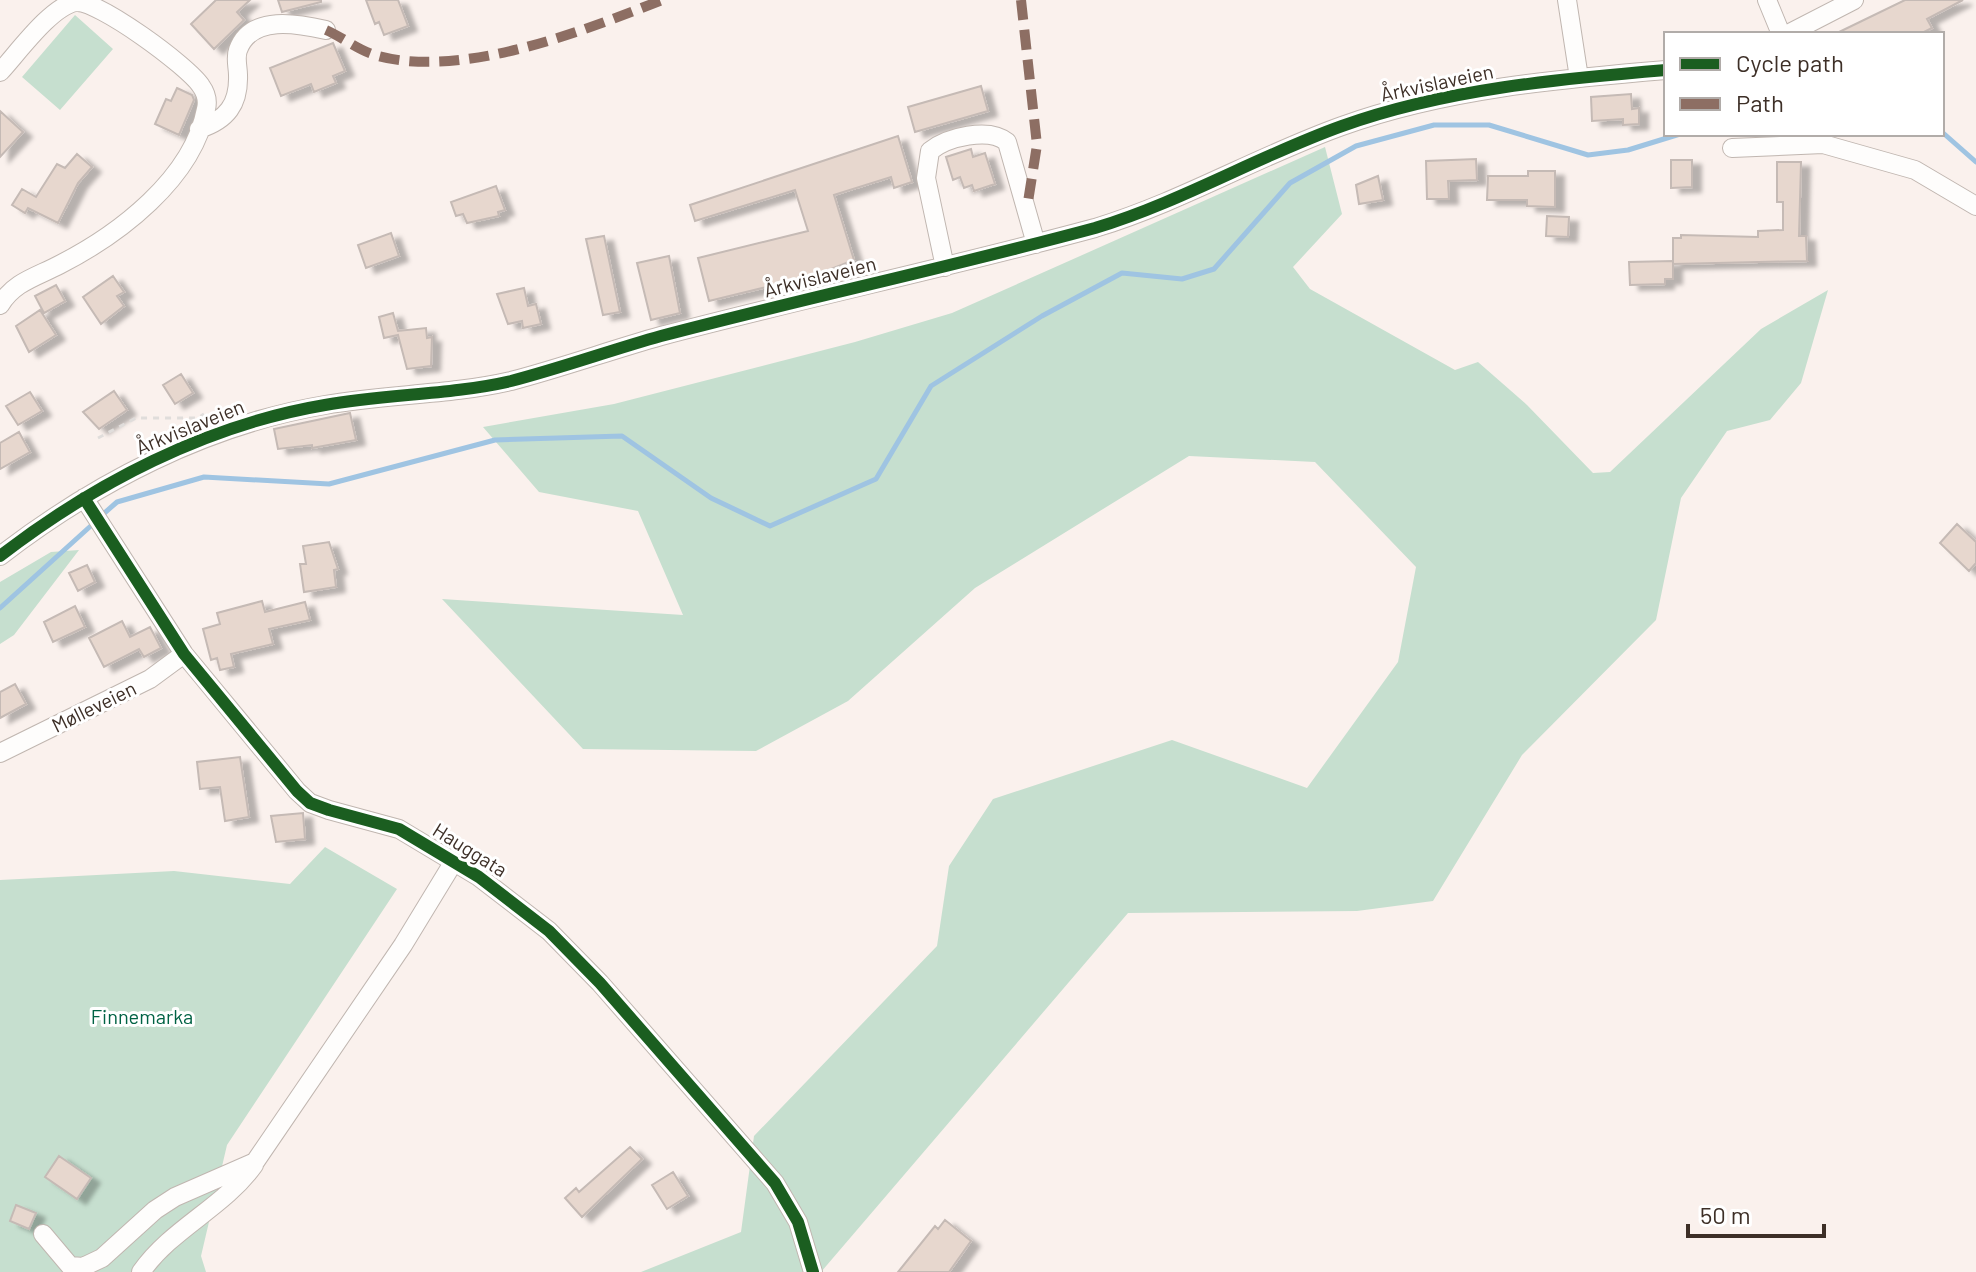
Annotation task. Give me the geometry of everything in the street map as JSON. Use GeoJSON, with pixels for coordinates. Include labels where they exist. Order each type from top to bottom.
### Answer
{"type":"FeatureCollection","features":[{"type":"Feature","properties":{"kind":"street"},"geometry":{"type":"LineString","coordinates":[[1567,0],[1579,78]]}},
{"type":"Feature","properties":{"kind":"street"},"geometry":{"type":"LineString","coordinates":[[1767,0],[1780,32]]}},
{"type":"Feature","properties":{"kind":"street"},"geometry":{"type":"LineString","coordinates":[[1792,32],[1854,0]]}},
{"type":"Feature","properties":{"kind":"street"},"geometry":{"type":"LineString","coordinates":[[0,72],[58,10],[76,1],[91,5],[139,33],[191,73],[206,95],[199,129],[165,184],[137,214],[102,241],[12,287],[0,305]]}},
{"type":"Feature","properties":{"kind":"street"},"geometry":{"type":"LineString","coordinates":[[199,129],[223,120],[234,103],[238,92],[238,50],[249,36],[277,23],[326,30]]}},
{"type":"Feature","properties":{"kind":"street","name":"Årkvislaveien"},"geometry":{"type":"LineString","coordinates":[[0,556],[91,511],[157,460],[253,422],[325,405],[476,388],[662,336],[1036,244],[1141,213],[1281,150],[1369,117],[1451,97],[1579,78],[1664,70]]}},
{"type":"Feature","properties":{"kind":"street"},"geometry":{"type":"LineString","coordinates":[[945,267],[926,170],[930,151],[945,142],[992,134],[1007,142],[1036,244]]}},
{"type":"Feature","properties":{"kind":"street"},"geometry":{"type":"LineString","coordinates":[[1732,148],[1814,138],[1915,170],[1976,206]]}},
{"type":"Feature","properties":{"kind":"street","name":"Hauggata"},"geometry":{"type":"LineString","coordinates":[[91,511],[184,654],[310,803],[399,829],[521,907],[600,983],[775,1183],[798,1222],[813,1272]]}},
{"type":"Feature","properties":{"kind":"street","name":"Mølleveien"},"geometry":{"type":"LineString","coordinates":[[0,753],[150,679],[184,654]]}},
{"type":"Feature","properties":{"kind":"street","name":"Hauggata"},"geometry":{"type":"LineString","coordinates":[[141,1272],[161,1245],[233,1190],[255,1162],[403,945],[453,863]]}},
{"type":"Feature","properties":{"kind":"street"},"geometry":{"type":"LineString","coordinates":[[43,1234],[70,1266],[83,1267],[102,1258],[165,1203],[255,1162]]}},
{"type":"Feature","properties":{"kind":"path"},"geometry":{"type":"LineString","coordinates":[[98,438],[136,418],[198,418],[204,414]]}},
{"type":"Feature","properties":{"kind":"green space"},"geometry":{"type":"Polygon","coordinates":[[[75,15],[113,49],[60,110],[22,77],[75,15]]]}},
{"type":"Feature","properties":{"kind":"green space"},"geometry":{"type":"Polygon","coordinates":[[[1325,147],[1342,214],[1293,267],[1310,289],[1455,370],[1478,362],[1527,405],[1593,473],[1610,472],[1761,329],[1828,290],[1801,383],[1770,420],[1727,431],[1681,498],[1656,620],[1522,755],[1433,901],[1357,911],[1128,913],[821,1272],[641,1272],[741,1232],[754,1136],[937,946],[949,866],[993,799],[1172,740],[1307,788],[1398,662],[1416,567],[1315,462],[1189,456],[975,588],[848,701],[756,751],[583,749],[442,599],[683,615],[638,511],[539,492],[483,427],[614,404],[855,342],[952,313],[1325,147]]]}},
{"type":"Feature","properties":{"kind":"green space"},"geometry":{"type":"Polygon","coordinates":[[[79,550],[14,635],[0,644],[0,582],[51,552],[79,550]]]}},
{"type":"Feature","properties":{"kind":"green space","name":"Finnemarka"},"geometry":{"type":"Polygon","coordinates":[[[325,847],[397,889],[227,1145],[201,1256],[206,1272],[0,1272],[0,880],[174,871],[290,884],[325,847]]]}},
{"type":"Feature","properties":{"kind":"building"},"geometry":{"type":"Polygon","coordinates":[[[216,0],[250,0],[237,12],[244,20],[214,49],[191,24],[216,0]]]}},
{"type":"Feature","properties":{"kind":"building"},"geometry":{"type":"Polygon","coordinates":[[[278,0],[321,0],[321,2],[282,12],[278,0]]]}},
{"type":"Feature","properties":{"kind":"building"},"geometry":{"type":"Polygon","coordinates":[[[366,0],[398,0],[408,26],[384,35],[379,22],[375,24],[366,0]]]}},
{"type":"Feature","properties":{"kind":"building"},"geometry":{"type":"Polygon","coordinates":[[[1905,0],[1963,0],[1927,19],[1932,28],[1924,32],[1839,32],[1905,0]]]}},
{"type":"Feature","properties":{"kind":"building"},"geometry":{"type":"Polygon","coordinates":[[[333,43],[345,71],[333,76],[336,83],[314,92],[311,84],[281,96],[270,68],[333,43]]]}},
{"type":"Feature","properties":{"kind":"building"},"geometry":{"type":"Polygon","coordinates":[[[981,86],[988,111],[915,132],[908,107],[981,86]]]}},
{"type":"Feature","properties":{"kind":"building"},"geometry":{"type":"Polygon","coordinates":[[[177,88],[192,95],[194,100],[179,135],[155,124],[166,99],[171,101],[177,88]]]}},
{"type":"Feature","properties":{"kind":"building"},"geometry":{"type":"Polygon","coordinates":[[[1631,94],[1632,109],[1639,108],[1639,124],[1623,125],[1623,119],[1592,121],[1591,97],[1631,94]]]}},
{"type":"Feature","properties":{"kind":"building"},"geometry":{"type":"Polygon","coordinates":[[[0,111],[23,132],[0,157],[0,111]]]}},
{"type":"Feature","properties":{"kind":"building"},"geometry":{"type":"Polygon","coordinates":[[[898,136],[912,182],[894,188],[891,177],[834,195],[854,260],[816,275],[709,301],[698,258],[808,231],[795,190],[695,221],[690,205],[898,136]]]}},
{"type":"Feature","properties":{"kind":"building"},"geometry":{"type":"Polygon","coordinates":[[[971,149],[973,157],[985,153],[995,184],[974,191],[972,185],[964,188],[960,177],[953,180],[946,157],[971,149]]]}},
{"type":"Feature","properties":{"kind":"building"},"geometry":{"type":"Polygon","coordinates":[[[77,154],[92,167],[78,183],[58,223],[28,208],[25,213],[12,205],[22,189],[36,197],[57,164],[65,168],[77,154]]]}},
{"type":"Feature","properties":{"kind":"building"},"geometry":{"type":"Polygon","coordinates":[[[1476,159],[1477,180],[1448,181],[1449,199],[1427,199],[1426,161],[1476,159]]]}},
{"type":"Feature","properties":{"kind":"building"},"geometry":{"type":"Polygon","coordinates":[[[1671,160],[1692,160],[1692,187],[1671,188],[1671,160]]]}},
{"type":"Feature","properties":{"kind":"building"},"geometry":{"type":"Polygon","coordinates":[[[1777,162],[1801,162],[1799,236],[1806,236],[1807,261],[1673,264],[1673,238],[1681,238],[1681,235],[1758,237],[1758,231],[1783,230],[1783,202],[1777,202],[1777,162]]]}},
{"type":"Feature","properties":{"kind":"building"},"geometry":{"type":"Polygon","coordinates":[[[1528,171],[1555,171],[1555,207],[1527,206],[1527,200],[1487,200],[1488,176],[1528,176],[1528,171]]]}},
{"type":"Feature","properties":{"kind":"building"},"geometry":{"type":"Polygon","coordinates":[[[1378,176],[1383,200],[1359,204],[1356,185],[1378,176]]]}},
{"type":"Feature","properties":{"kind":"building"},"geometry":{"type":"Polygon","coordinates":[[[496,186],[505,210],[498,212],[499,216],[467,223],[463,214],[456,216],[451,202],[496,186]]]}},
{"type":"Feature","properties":{"kind":"building"},"geometry":{"type":"Polygon","coordinates":[[[1547,216],[1569,217],[1568,237],[1546,236],[1547,216]]]}},
{"type":"Feature","properties":{"kind":"building"},"geometry":{"type":"Polygon","coordinates":[[[391,233],[399,256],[366,268],[358,245],[391,233]]]}},
{"type":"Feature","properties":{"kind":"building"},"geometry":{"type":"Polygon","coordinates":[[[604,236],[620,312],[603,315],[586,239],[604,236]]]}},
{"type":"Feature","properties":{"kind":"building"},"geometry":{"type":"Polygon","coordinates":[[[669,256],[680,313],[651,320],[637,263],[669,256]]]}},
{"type":"Feature","properties":{"kind":"building"},"geometry":{"type":"Polygon","coordinates":[[[1673,261],[1673,279],[1665,279],[1665,284],[1630,285],[1629,262],[1673,261]]]}},
{"type":"Feature","properties":{"kind":"building"},"geometry":{"type":"Polygon","coordinates":[[[113,276],[124,292],[117,296],[124,306],[101,324],[83,297],[113,276]]]}},
{"type":"Feature","properties":{"kind":"building"},"geometry":{"type":"Polygon","coordinates":[[[56,285],[65,301],[44,313],[35,296],[56,285]]]}},
{"type":"Feature","properties":{"kind":"building"},"geometry":{"type":"Polygon","coordinates":[[[524,288],[528,306],[536,304],[541,324],[523,328],[522,321],[508,324],[497,294],[524,288]]]}},
{"type":"Feature","properties":{"kind":"building"},"geometry":{"type":"Polygon","coordinates":[[[40,310],[56,335],[29,352],[16,326],[40,310]]]}},
{"type":"Feature","properties":{"kind":"building"},"geometry":{"type":"Polygon","coordinates":[[[393,313],[398,331],[426,328],[427,338],[432,337],[431,366],[407,369],[398,335],[384,338],[379,317],[393,313]]]}},
{"type":"Feature","properties":{"kind":"building"},"geometry":{"type":"Polygon","coordinates":[[[181,374],[193,393],[175,404],[163,385],[181,374]]]}},
{"type":"Feature","properties":{"kind":"building"},"geometry":{"type":"Polygon","coordinates":[[[114,391],[127,410],[99,429],[83,412],[114,391]]]}},
{"type":"Feature","properties":{"kind":"building"},"geometry":{"type":"Polygon","coordinates":[[[30,392],[42,411],[18,425],[6,406],[30,392]]]}},
{"type":"Feature","properties":{"kind":"building"},"geometry":{"type":"Polygon","coordinates":[[[350,413],[356,440],[312,448],[312,445],[278,449],[274,429],[350,413]]]}},
{"type":"Feature","properties":{"kind":"building"},"geometry":{"type":"Polygon","coordinates":[[[19,432],[30,452],[0,469],[0,443],[19,432]]]}},
{"type":"Feature","properties":{"kind":"building"},"geometry":{"type":"Polygon","coordinates":[[[1957,524],[1976,542],[1976,563],[1969,571],[1940,543],[1957,524]]]}},
{"type":"Feature","properties":{"kind":"building"},"geometry":{"type":"Polygon","coordinates":[[[329,542],[338,569],[334,570],[336,587],[304,592],[300,564],[306,564],[303,546],[329,542]]]}},
{"type":"Feature","properties":{"kind":"building"},"geometry":{"type":"Polygon","coordinates":[[[87,565],[95,582],[78,591],[69,573],[87,565]]]}},
{"type":"Feature","properties":{"kind":"building"},"geometry":{"type":"Polygon","coordinates":[[[262,601],[265,612],[305,602],[310,620],[269,629],[273,644],[231,654],[234,667],[220,670],[217,658],[211,660],[203,629],[220,624],[217,613],[262,601]]]}},
{"type":"Feature","properties":{"kind":"building"},"geometry":{"type":"Polygon","coordinates":[[[75,606],[85,627],[53,642],[44,622],[75,606]]]}},
{"type":"Feature","properties":{"kind":"building"},"geometry":{"type":"Polygon","coordinates":[[[122,621],[130,637],[150,627],[161,648],[144,657],[139,649],[104,667],[89,638],[122,621]]]}},
{"type":"Feature","properties":{"kind":"building"},"geometry":{"type":"Polygon","coordinates":[[[15,684],[26,704],[0,718],[0,692],[15,684]]]}},
{"type":"Feature","properties":{"kind":"building"},"geometry":{"type":"Polygon","coordinates":[[[240,757],[249,817],[225,821],[220,787],[200,789],[197,762],[240,757]]]}},
{"type":"Feature","properties":{"kind":"building"},"geometry":{"type":"Polygon","coordinates":[[[303,813],[305,839],[276,842],[271,816],[303,813]]]}},
{"type":"Feature","properties":{"kind":"building"},"geometry":{"type":"Polygon","coordinates":[[[630,1147],[642,1159],[582,1217],[565,1198],[576,1188],[579,1192],[630,1147]]]}},
{"type":"Feature","properties":{"kind":"building"},"geometry":{"type":"Polygon","coordinates":[[[59,1156],[91,1178],[77,1199],[45,1177],[59,1156]]]}},
{"type":"Feature","properties":{"kind":"building"},"geometry":{"type":"Polygon","coordinates":[[[673,1172],[688,1196],[667,1209],[652,1185],[673,1172]]]}},
{"type":"Feature","properties":{"kind":"building"},"geometry":{"type":"Polygon","coordinates":[[[16,1205],[36,1213],[29,1229],[10,1221],[16,1205]]]}},
{"type":"Feature","properties":{"kind":"building"},"geometry":{"type":"Polygon","coordinates":[[[945,1220],[971,1241],[949,1272],[898,1272],[935,1226],[938,1229],[945,1220]]]}},
{"type":"Feature","properties":{"kind":"waterway"},"geometry":{"type":"LineString","coordinates":[[101,516],[117,502],[204,477],[329,484],[495,440],[622,436],[711,498],[770,526],[876,479],[931,386],[1042,316],[1122,273],[1182,279],[1214,269],[1290,183],[1356,146],[1434,125],[1489,125],[1588,155],[1628,150],[1674,136]]}},
{"type":"Feature","properties":{"kind":"waterway"},"geometry":{"type":"LineString","coordinates":[[1944,134],[1976,162]]}},
{"type":"Feature","properties":{"kind":"waterway"},"geometry":{"type":"LineString","coordinates":[[0,608],[94,523]]}},
{"type":"Feature","properties":{"kind":"marked path"},"geometry":{"type":"LineString","coordinates":[[326,30],[375,55],[408,61],[445,61],[482,57],[559,38],[662,0]]}},
{"type":"Feature","properties":{"kind":"marked path"},"geometry":{"type":"LineString","coordinates":[[1021,0],[1037,145],[1027,208]]}},
{"type":"Feature","properties":{"kind":"cycle path"},"geometry":{"type":"LineString","coordinates":[[0,556],[36,529],[113,481],[195,442],[281,414],[325,405],[511,381],[661,336],[1095,228],[1158,205],[1342,126],[1421,103],[1543,82],[1664,70]]}},
{"type":"Feature","properties":{"kind":"cycle path"},"geometry":{"type":"LineString","coordinates":[[84,498],[184,654],[297,791],[310,803],[399,829],[479,877],[549,931],[600,983],[775,1183],[798,1222],[813,1272]]}}]}
